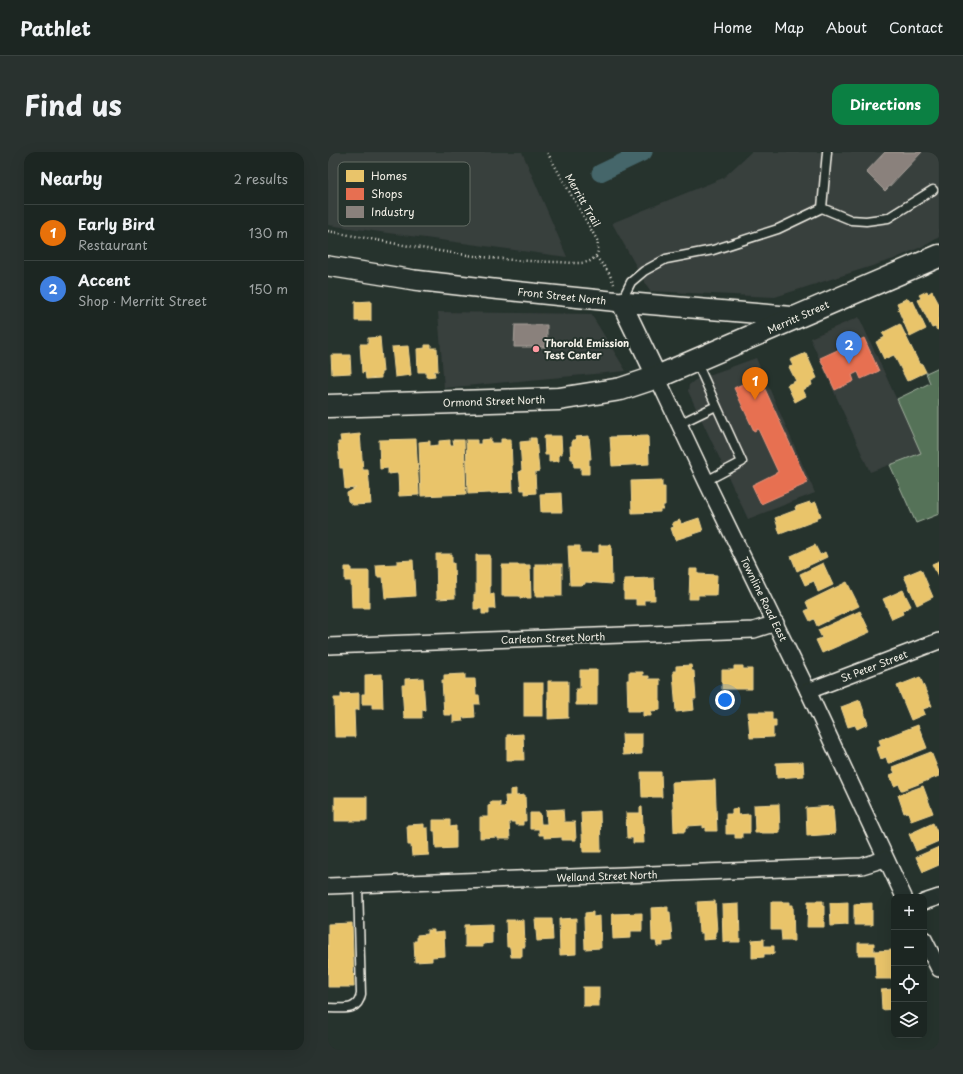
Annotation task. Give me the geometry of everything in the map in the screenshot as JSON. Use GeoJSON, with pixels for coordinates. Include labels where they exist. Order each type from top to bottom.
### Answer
{"type":"FeatureCollection","features":[{"type":"Feature","properties":{"kind":"main road","name":"Merritt Street"},"geometry":{"type":"LineString","coordinates":[[657,377],[939,256]]}},
{"type":"Feature","properties":{"kind":"main road","name":"Ormond Street North"},"geometry":{"type":"LineString","coordinates":[[328,406],[560,399],[621,389],[657,377]]}},
{"type":"Feature","properties":{"kind":"street","name":"Front Street North"},"geometry":{"type":"LineString","coordinates":[[328,266],[414,280],[621,302],[798,317]]}},
{"type":"Feature","properties":{"kind":"street","name":"Townline Road East"},"geometry":{"type":"LineString","coordinates":[[621,302],[706,481],[776,623],[902,894]]}},
{"type":"Feature","properties":{"kind":"street","name":"Carleton Street North"},"geometry":{"type":"LineString","coordinates":[[328,646],[754,630],[776,623]]}},
{"type":"Feature","properties":{"kind":"street","name":"St Peter Street"},"geometry":{"type":"LineString","coordinates":[[808,691],[939,641]]}},
{"type":"Feature","properties":{"kind":"street","name":"Welland Street North"},"geometry":{"type":"LineString","coordinates":[[328,886],[862,866],[885,859]]}},
{"type":"Feature","properties":{"kind":"street"},"geometry":{"type":"LineString","coordinates":[[927,901],[939,897]]}},
{"type":"Feature","properties":{"kind":"street"},"geometry":{"type":"LineString","coordinates":[[927,945],[939,969]]}},
{"type":"Feature","properties":{"kind":"lane"},"geometry":{"type":"LineString","coordinates":[[822,208],[827,152]]}},
{"type":"Feature","properties":{"kind":"lane"},"geometry":{"type":"LineString","coordinates":[[621,302],[631,282],[644,270],[666,258],[713,250],[771,231],[822,208],[851,220],[866,221],[888,218],[933,190]]}},
{"type":"Feature","properties":{"kind":"lane"},"geometry":{"type":"LineString","coordinates":[[696,360],[742,462],[706,481]]}},
{"type":"Feature","properties":{"kind":"lane"},"geometry":{"type":"LineString","coordinates":[[679,424],[716,406]]}},
{"type":"Feature","properties":{"kind":"lane"},"geometry":{"type":"LineString","coordinates":[[328,1008],[352,1007],[358,1004],[362,994],[358,885]]}},
{"type":"Feature","properties":{"kind":"path","name":"Merritt Trail"},"geometry":{"type":"LineString","coordinates":[[547,152],[597,240],[599,249],[596,257]]}},
{"type":"Feature","properties":{"kind":"path"},"geometry":{"type":"LineString","coordinates":[[328,231],[437,250],[507,259],[546,262],[584,262],[596,257],[608,271],[621,302]]}},
{"type":"Feature","properties":{"kind":"shaded area"},"geometry":{"type":"Polygon","coordinates":[[[328,152],[522,152],[567,257],[328,225],[328,152]]]}},
{"type":"Feature","properties":{"kind":"shaded area"},"geometry":{"type":"Polygon","coordinates":[[[751,152],[939,152],[939,237],[928,244],[894,259],[775,297],[650,291],[612,223],[723,178],[751,152]]]}},
{"type":"Feature","properties":{"kind":"shaded area"},"geometry":{"type":"Polygon","coordinates":[[[438,312],[591,314],[626,371],[444,388],[438,312]]]}},
{"type":"Feature","properties":{"kind":"shaded area"},"geometry":{"type":"Polygon","coordinates":[[[859,317],[921,453],[870,472],[810,338],[859,317]]]}},
{"type":"Feature","properties":{"kind":"shaded area"},"geometry":{"type":"Polygon","coordinates":[[[756,358],[815,493],[748,519],[688,391],[689,385],[695,380],[756,358]]]}},
{"type":"Feature","properties":{"kind":"green space"},"geometry":{"type":"Polygon","coordinates":[[[939,367],[939,514],[916,523],[890,465],[921,453],[897,399],[930,383],[926,373],[939,367]]]}},
{"type":"Feature","properties":{"kind":"building: Homes"},"geometry":{"type":"Polygon","coordinates":[[[927,291],[928,294],[932,291],[939,304],[939,329],[937,330],[935,327],[932,328],[918,300],[921,298],[919,295],[927,291]]]}},
{"type":"Feature","properties":{"kind":"building: Homes"},"geometry":{"type":"Polygon","coordinates":[[[908,298],[910,302],[913,301],[926,329],[910,337],[898,309],[897,303],[908,298]]]}},
{"type":"Feature","properties":{"kind":"building: Homes"},"geometry":{"type":"Polygon","coordinates":[[[371,301],[371,321],[355,321],[355,302],[371,301]]]}},
{"type":"Feature","properties":{"kind":"building: Homes"},"geometry":{"type":"Polygon","coordinates":[[[900,324],[920,365],[922,364],[926,372],[907,381],[894,355],[884,359],[876,342],[885,337],[882,333],[900,324]]]}},
{"type":"Feature","properties":{"kind":"building: Homes"},"geometry":{"type":"Polygon","coordinates":[[[380,337],[383,372],[381,372],[381,378],[366,379],[365,372],[362,373],[360,344],[368,344],[368,338],[380,337]]]}},
{"type":"Feature","properties":{"kind":"building: Homes"},"geometry":{"type":"Polygon","coordinates":[[[425,345],[431,345],[431,348],[437,348],[438,371],[434,371],[435,376],[426,377],[426,372],[418,372],[417,349],[425,348],[425,345]]]}},
{"type":"Feature","properties":{"kind":"building: Homes"},"geometry":{"type":"Polygon","coordinates":[[[408,346],[411,375],[395,377],[392,347],[408,346]]]}},
{"type":"Feature","properties":{"kind":"building: Homes"},"geometry":{"type":"Polygon","coordinates":[[[806,353],[817,378],[811,381],[812,385],[803,390],[806,396],[795,402],[787,385],[796,381],[789,367],[793,366],[790,360],[806,353]]]}},
{"type":"Feature","properties":{"kind":"building: Homes"},"geometry":{"type":"Polygon","coordinates":[[[331,355],[350,355],[351,373],[332,374],[331,355]]]}},
{"type":"Feature","properties":{"kind":"building: Homes"},"geometry":{"type":"Polygon","coordinates":[[[360,434],[363,470],[368,470],[371,504],[353,505],[348,501],[347,493],[356,488],[345,489],[343,468],[340,468],[338,442],[341,442],[340,436],[360,434]]]}},
{"type":"Feature","properties":{"kind":"building: Homes"},"geometry":{"type":"Polygon","coordinates":[[[544,436],[561,436],[562,454],[559,454],[559,461],[549,462],[549,455],[545,455],[544,436]]]}},
{"type":"Feature","properties":{"kind":"building: Homes"},"geometry":{"type":"Polygon","coordinates":[[[589,436],[591,459],[589,459],[589,474],[581,474],[581,467],[574,467],[573,459],[571,459],[570,446],[572,446],[572,440],[576,440],[575,437],[589,436]]]}},
{"type":"Feature","properties":{"kind":"building: Homes"},"geometry":{"type":"Polygon","coordinates":[[[648,436],[649,464],[612,466],[610,437],[648,436]]]}},
{"type":"Feature","properties":{"kind":"building: Homes"},"geometry":{"type":"Polygon","coordinates":[[[530,438],[536,438],[539,471],[535,472],[536,493],[525,494],[525,490],[521,490],[519,472],[522,471],[520,442],[530,441],[530,438]]]}},
{"type":"Feature","properties":{"kind":"building: Homes"},"geometry":{"type":"Polygon","coordinates":[[[416,439],[419,495],[399,496],[398,473],[388,474],[388,468],[380,469],[379,440],[416,439]]]}},
{"type":"Feature","properties":{"kind":"building: Homes"},"geometry":{"type":"Polygon","coordinates":[[[491,439],[491,443],[501,443],[501,439],[511,439],[513,492],[468,494],[466,440],[477,440],[477,444],[481,444],[481,440],[491,439]]]}},
{"type":"Feature","properties":{"kind":"building: Homes"},"geometry":{"type":"Polygon","coordinates":[[[450,440],[450,445],[454,445],[453,440],[464,440],[466,494],[421,496],[419,442],[430,441],[430,446],[439,445],[439,441],[450,440]]]}},
{"type":"Feature","properties":{"kind":"building: Homes"},"geometry":{"type":"Polygon","coordinates":[[[662,480],[662,487],[665,487],[665,505],[663,505],[663,509],[660,509],[660,512],[632,513],[631,481],[662,480]]]}},
{"type":"Feature","properties":{"kind":"building: Homes"},"geometry":{"type":"Polygon","coordinates":[[[561,493],[562,512],[541,512],[540,494],[561,493]]]}},
{"type":"Feature","properties":{"kind":"building: Homes"},"geometry":{"type":"Polygon","coordinates":[[[810,502],[811,504],[816,502],[821,516],[816,518],[817,520],[780,534],[775,518],[796,510],[795,507],[810,502]]]}},
{"type":"Feature","properties":{"kind":"building: Homes"},"geometry":{"type":"Polygon","coordinates":[[[699,518],[703,531],[675,540],[671,528],[674,527],[672,523],[680,520],[681,524],[699,518]]]}},
{"type":"Feature","properties":{"kind":"building: Homes"},"geometry":{"type":"Polygon","coordinates":[[[599,545],[611,545],[612,584],[585,582],[585,584],[580,585],[570,585],[568,546],[580,546],[580,553],[599,553],[599,545]]]}},
{"type":"Feature","properties":{"kind":"building: Homes"},"geometry":{"type":"Polygon","coordinates":[[[815,545],[820,555],[825,552],[827,557],[797,571],[791,556],[815,545]]]}},
{"type":"Feature","properties":{"kind":"building: Homes"},"geometry":{"type":"Polygon","coordinates":[[[436,554],[452,554],[452,563],[454,563],[455,598],[437,599],[436,554]]]}},
{"type":"Feature","properties":{"kind":"building: Homes"},"geometry":{"type":"Polygon","coordinates":[[[476,555],[490,555],[490,594],[494,594],[495,609],[489,609],[489,614],[482,614],[482,609],[474,609],[474,594],[476,594],[476,555]]]}},
{"type":"Feature","properties":{"kind":"building: Homes"},"geometry":{"type":"Polygon","coordinates":[[[413,560],[415,596],[385,598],[383,577],[377,577],[376,565],[397,564],[397,561],[413,560]]]}},
{"type":"Feature","properties":{"kind":"building: Homes"},"geometry":{"type":"Polygon","coordinates":[[[939,561],[939,578],[932,564],[939,561]]]}},
{"type":"Feature","properties":{"kind":"building: Homes"},"geometry":{"type":"Polygon","coordinates":[[[823,563],[833,585],[818,592],[814,581],[805,585],[800,574],[823,563]]]}},
{"type":"Feature","properties":{"kind":"building: Homes"},"geometry":{"type":"Polygon","coordinates":[[[535,564],[562,564],[562,596],[535,596],[535,564]]]}},
{"type":"Feature","properties":{"kind":"building: Homes"},"geometry":{"type":"Polygon","coordinates":[[[502,565],[530,565],[531,598],[520,598],[520,596],[502,596],[502,565]]]}},
{"type":"Feature","properties":{"kind":"building: Homes"},"geometry":{"type":"Polygon","coordinates":[[[345,567],[351,567],[351,571],[369,571],[369,608],[352,608],[351,581],[345,581],[345,567]]]}},
{"type":"Feature","properties":{"kind":"building: Homes"},"geometry":{"type":"Polygon","coordinates":[[[690,569],[698,569],[698,574],[717,575],[716,595],[698,595],[698,599],[689,599],[690,569]]]}},
{"type":"Feature","properties":{"kind":"building: Homes"},"geometry":{"type":"Polygon","coordinates":[[[921,569],[933,597],[917,605],[904,576],[921,569]]]}},
{"type":"Feature","properties":{"kind":"building: Homes"},"geometry":{"type":"Polygon","coordinates":[[[654,578],[655,600],[644,600],[644,605],[636,605],[636,599],[624,599],[624,579],[654,578]]]}},
{"type":"Feature","properties":{"kind":"building: Homes"},"geometry":{"type":"Polygon","coordinates":[[[847,582],[859,606],[817,626],[814,619],[810,621],[805,611],[809,609],[806,602],[847,582]]]}},
{"type":"Feature","properties":{"kind":"building: Homes"},"geometry":{"type":"Polygon","coordinates":[[[903,590],[911,606],[902,611],[903,614],[892,619],[883,599],[903,590]]]}},
{"type":"Feature","properties":{"kind":"building: Homes"},"geometry":{"type":"Polygon","coordinates":[[[860,611],[870,632],[822,653],[816,640],[822,638],[818,630],[860,611]]]}},
{"type":"Feature","properties":{"kind":"building: Homes"},"geometry":{"type":"Polygon","coordinates":[[[691,665],[692,671],[694,671],[696,699],[693,699],[694,710],[676,712],[673,671],[676,671],[676,666],[691,665]]]}},
{"type":"Feature","properties":{"kind":"building: Homes"},"geometry":{"type":"Polygon","coordinates":[[[734,666],[743,666],[743,669],[752,669],[752,689],[722,689],[722,670],[734,670],[734,666]]]}},
{"type":"Feature","properties":{"kind":"building: Homes"},"geometry":{"type":"Polygon","coordinates":[[[580,670],[597,670],[597,705],[576,705],[576,689],[580,689],[580,670]]]}},
{"type":"Feature","properties":{"kind":"building: Homes"},"geometry":{"type":"Polygon","coordinates":[[[629,672],[643,672],[643,676],[649,676],[649,679],[660,679],[660,710],[651,711],[651,716],[643,716],[643,711],[628,711],[627,680],[629,680],[629,672]]]}},
{"type":"Feature","properties":{"kind":"building: Homes"},"geometry":{"type":"Polygon","coordinates":[[[382,674],[383,708],[372,708],[372,704],[362,704],[362,694],[365,694],[365,675],[382,674]]]}},
{"type":"Feature","properties":{"kind":"building: Homes"},"geometry":{"type":"Polygon","coordinates":[[[465,674],[465,679],[475,679],[476,695],[479,695],[480,704],[474,704],[475,717],[462,718],[463,721],[453,722],[453,715],[444,715],[442,680],[444,680],[444,675],[465,674]]]}},
{"type":"Feature","properties":{"kind":"building: Homes"},"geometry":{"type":"Polygon","coordinates":[[[920,677],[932,706],[923,709],[925,714],[911,720],[897,686],[920,677]]]}},
{"type":"Feature","properties":{"kind":"building: Homes"},"geometry":{"type":"Polygon","coordinates":[[[423,678],[425,710],[422,710],[422,718],[404,718],[402,685],[405,685],[405,679],[423,678]]]}},
{"type":"Feature","properties":{"kind":"building: Homes"},"geometry":{"type":"Polygon","coordinates":[[[548,681],[568,681],[568,718],[548,719],[548,681]]]}},
{"type":"Feature","properties":{"kind":"building: Homes"},"geometry":{"type":"Polygon","coordinates":[[[524,683],[543,683],[543,716],[524,716],[524,683]]]}},
{"type":"Feature","properties":{"kind":"building: Homes"},"geometry":{"type":"Polygon","coordinates":[[[359,693],[359,710],[354,710],[355,737],[335,737],[334,698],[341,698],[341,694],[359,693]]]}},
{"type":"Feature","properties":{"kind":"building: Homes"},"geometry":{"type":"Polygon","coordinates":[[[860,700],[868,724],[857,729],[855,725],[848,727],[841,707],[860,700]]]}},
{"type":"Feature","properties":{"kind":"building: Homes"},"geometry":{"type":"Polygon","coordinates":[[[748,712],[772,712],[772,720],[776,720],[776,727],[773,727],[773,737],[750,738],[748,712]]]}},
{"type":"Feature","properties":{"kind":"building: Homes"},"geometry":{"type":"Polygon","coordinates":[[[918,725],[927,748],[890,763],[888,763],[886,757],[881,759],[877,748],[881,746],[879,740],[918,725]]]}},
{"type":"Feature","properties":{"kind":"building: Homes"},"geometry":{"type":"Polygon","coordinates":[[[523,734],[524,760],[507,760],[507,735],[523,734]]]}},
{"type":"Feature","properties":{"kind":"building: Homes"},"geometry":{"type":"Polygon","coordinates":[[[622,734],[642,734],[642,754],[623,755],[622,734]]]}},
{"type":"Feature","properties":{"kind":"building: Homes"},"geometry":{"type":"Polygon","coordinates":[[[931,752],[939,772],[939,776],[903,790],[901,790],[899,784],[894,786],[890,775],[895,773],[892,767],[931,752]]]}},
{"type":"Feature","properties":{"kind":"building: Homes"},"geometry":{"type":"Polygon","coordinates":[[[803,762],[804,776],[777,778],[776,763],[803,762]]]}},
{"type":"Feature","properties":{"kind":"building: Homes"},"geometry":{"type":"Polygon","coordinates":[[[641,772],[661,772],[662,797],[642,797],[641,772]]]}},
{"type":"Feature","properties":{"kind":"building: Homes"},"geometry":{"type":"Polygon","coordinates":[[[715,780],[717,831],[706,831],[706,827],[703,828],[703,825],[688,826],[688,828],[685,828],[685,832],[674,832],[672,782],[715,780]]]}},
{"type":"Feature","properties":{"kind":"building: Homes"},"geometry":{"type":"Polygon","coordinates":[[[923,786],[933,813],[911,821],[908,812],[904,813],[898,795],[923,786]]]}},
{"type":"Feature","properties":{"kind":"building: Homes"},"geometry":{"type":"Polygon","coordinates":[[[516,789],[516,796],[525,795],[526,821],[523,821],[523,825],[515,825],[515,822],[509,822],[510,839],[498,839],[498,837],[480,838],[480,817],[488,817],[488,806],[491,805],[490,802],[500,802],[500,807],[506,807],[505,796],[510,796],[510,790],[516,789]]]}},
{"type":"Feature","properties":{"kind":"building: Homes"},"geometry":{"type":"Polygon","coordinates":[[[335,797],[367,797],[367,821],[335,821],[335,797]]]}},
{"type":"Feature","properties":{"kind":"building: Homes"},"geometry":{"type":"Polygon","coordinates":[[[779,804],[780,833],[755,833],[754,805],[779,804]]]}},
{"type":"Feature","properties":{"kind":"building: Homes"},"geometry":{"type":"Polygon","coordinates":[[[833,806],[835,834],[807,836],[806,808],[833,806]]]}},
{"type":"Feature","properties":{"kind":"building: Homes"},"geometry":{"type":"Polygon","coordinates":[[[640,807],[642,807],[644,843],[633,843],[633,838],[627,838],[626,813],[640,813],[640,807]]]}},
{"type":"Feature","properties":{"kind":"building: Homes"},"geometry":{"type":"Polygon","coordinates":[[[738,808],[738,815],[750,814],[750,833],[742,833],[742,838],[735,838],[735,834],[726,834],[726,814],[732,814],[732,809],[738,808]]]}},
{"type":"Feature","properties":{"kind":"building: Homes"},"geometry":{"type":"Polygon","coordinates":[[[563,809],[564,822],[575,822],[576,840],[562,840],[562,837],[544,838],[544,835],[539,835],[539,829],[530,829],[530,813],[540,813],[541,824],[547,824],[546,810],[563,809]]]}},
{"type":"Feature","properties":{"kind":"building: Homes"},"geometry":{"type":"Polygon","coordinates":[[[600,811],[601,852],[583,852],[581,812],[600,811]]]}},
{"type":"Feature","properties":{"kind":"building: Homes"},"geometry":{"type":"Polygon","coordinates":[[[433,820],[450,820],[450,827],[456,826],[456,848],[436,849],[433,820]]]}},
{"type":"Feature","properties":{"kind":"building: Homes"},"geometry":{"type":"Polygon","coordinates":[[[933,823],[939,836],[939,841],[916,851],[909,834],[933,823]]]}},
{"type":"Feature","properties":{"kind":"building: Homes"},"geometry":{"type":"Polygon","coordinates":[[[424,824],[424,828],[428,828],[429,855],[412,856],[411,845],[408,845],[407,825],[424,824]]]}},
{"type":"Feature","properties":{"kind":"building: Homes"},"geometry":{"type":"Polygon","coordinates":[[[939,847],[939,865],[923,872],[916,857],[939,847]]]}},
{"type":"Feature","properties":{"kind":"building: Homes"},"geometry":{"type":"Polygon","coordinates":[[[715,901],[717,932],[715,932],[715,939],[703,940],[703,933],[699,933],[697,902],[715,901]]]}},
{"type":"Feature","properties":{"kind":"building: Homes"},"geometry":{"type":"Polygon","coordinates":[[[808,901],[823,901],[824,927],[807,927],[808,901]]]}},
{"type":"Feature","properties":{"kind":"building: Homes"},"geometry":{"type":"Polygon","coordinates":[[[771,902],[790,902],[790,905],[793,905],[794,941],[782,941],[781,930],[771,930],[771,902]]]}},
{"type":"Feature","properties":{"kind":"building: Homes"},"geometry":{"type":"Polygon","coordinates":[[[848,902],[848,925],[831,926],[830,903],[848,902]]]}},
{"type":"Feature","properties":{"kind":"building: Homes"},"geometry":{"type":"Polygon","coordinates":[[[872,903],[872,925],[854,925],[854,904],[872,903]]]}},
{"type":"Feature","properties":{"kind":"building: Homes"},"geometry":{"type":"Polygon","coordinates":[[[739,904],[740,942],[723,942],[722,905],[739,904]]]}},
{"type":"Feature","properties":{"kind":"building: Homes"},"geometry":{"type":"Polygon","coordinates":[[[668,907],[668,912],[670,912],[672,941],[663,942],[663,946],[657,946],[656,941],[652,941],[651,908],[668,907]]]}},
{"type":"Feature","properties":{"kind":"building: Homes"},"geometry":{"type":"Polygon","coordinates":[[[593,912],[593,917],[600,916],[601,948],[585,949],[584,917],[585,913],[593,912]]]}},
{"type":"Feature","properties":{"kind":"building: Homes"},"geometry":{"type":"Polygon","coordinates":[[[642,913],[642,931],[631,931],[631,938],[613,939],[612,914],[642,913]]]}},
{"type":"Feature","properties":{"kind":"building: Homes"},"geometry":{"type":"Polygon","coordinates":[[[576,918],[576,954],[560,955],[559,919],[576,918]]]}},
{"type":"Feature","properties":{"kind":"building: Homes"},"geometry":{"type":"Polygon","coordinates":[[[535,919],[552,919],[553,940],[537,941],[535,919]]]}},
{"type":"Feature","properties":{"kind":"building: Homes"},"geometry":{"type":"Polygon","coordinates":[[[506,920],[524,920],[525,947],[522,947],[522,957],[511,957],[510,947],[507,947],[506,920]]]}},
{"type":"Feature","properties":{"kind":"building: Homes"},"geometry":{"type":"Polygon","coordinates":[[[352,923],[354,987],[328,987],[328,924],[352,923]]]}},
{"type":"Feature","properties":{"kind":"building: Homes"},"geometry":{"type":"Polygon","coordinates":[[[492,924],[492,943],[483,944],[483,947],[465,947],[465,925],[492,924]]]}},
{"type":"Feature","properties":{"kind":"building: Homes"},"geometry":{"type":"Polygon","coordinates":[[[427,930],[434,930],[434,933],[444,932],[445,956],[432,957],[432,961],[415,962],[414,941],[417,941],[417,935],[427,934],[427,930]]]}},
{"type":"Feature","properties":{"kind":"building: Homes"},"geometry":{"type":"Polygon","coordinates":[[[764,939],[764,946],[774,946],[774,954],[764,954],[764,957],[752,958],[752,940],[764,939]]]}},
{"type":"Feature","properties":{"kind":"building: Homes"},"geometry":{"type":"Polygon","coordinates":[[[858,943],[874,943],[874,951],[891,950],[891,979],[876,979],[875,955],[858,955],[858,943]]]}},
{"type":"Feature","properties":{"kind":"building: Homes"},"geometry":{"type":"Polygon","coordinates":[[[583,987],[599,987],[599,1006],[583,1006],[583,987]]]}},
{"type":"Feature","properties":{"kind":"building: Homes"},"geometry":{"type":"Polygon","coordinates":[[[891,989],[891,1009],[882,1010],[881,990],[891,989]]]}},
{"type":"Feature","properties":{"kind":"building: Shops"},"geometry":{"type":"Polygon","coordinates":[[[864,338],[879,371],[861,379],[858,372],[852,375],[854,381],[835,390],[820,358],[864,338]]]}},
{"type":"Feature","properties":{"kind":"building: Shops"},"geometry":{"type":"Polygon","coordinates":[[[759,376],[808,483],[761,504],[752,485],[778,472],[758,429],[754,431],[734,388],[759,376]]]}},
{"type":"Feature","properties":{"kind":"building: Industry"},"geometry":{"type":"Polygon","coordinates":[[[885,152],[922,152],[885,191],[866,172],[885,152]]]}},
{"type":"Feature","properties":{"kind":"building: Industry"},"geometry":{"type":"Polygon","coordinates":[[[515,325],[547,325],[547,347],[514,347],[515,325]]]}},
{"type":"Feature","properties":{"kind":"waterway"},"geometry":{"type":"LineString","coordinates":[[600,173],[644,152]]}},
{"type":"Feature","properties":{"kind":"place","name":"Thorold Emission Test Center"},"geometry":{"type":"Point","coordinates":[536,349]}},
{"type":"Feature","properties":{"kind":"place","name":"Accent"},"geometry":{"type":"Point","coordinates":[849,364]}},
{"type":"Feature","properties":{"kind":"place","name":"Early Bird"},"geometry":{"type":"Point","coordinates":[755,400]}}]}
